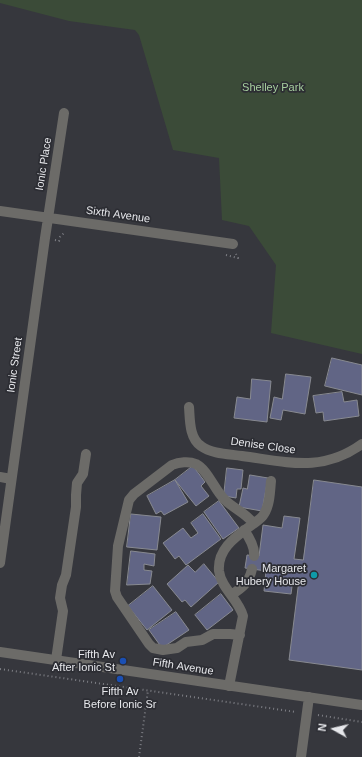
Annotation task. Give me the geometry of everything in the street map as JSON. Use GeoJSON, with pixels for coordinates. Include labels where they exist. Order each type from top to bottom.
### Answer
{"type":"FeatureCollection","features":[{"type":"Feature","properties":{"kind":"street","name":"Ionic Place"},"geometry":{"type":"LineString","coordinates":[[48,218],[64,113]]}},
{"type":"Feature","properties":{"kind":"street","name":"Sixth Avenue"},"geometry":{"type":"LineString","coordinates":[[0,211],[233,244]]}},
{"type":"Feature","properties":{"kind":"street","name":"Ionic Street"},"geometry":{"type":"LineString","coordinates":[[0,563],[48,218]]}},
{"type":"Feature","properties":{"kind":"street","name":"Denise Close"},"geometry":{"type":"LineString","coordinates":[[189,407],[190,431],[200,446],[213,451],[296,464],[312,464],[328,461],[345,454],[362,444]]}},
{"type":"Feature","properties":{"kind":"street"},"geometry":{"type":"LineString","coordinates":[[56,660],[63,612],[60,598],[62,585],[66,575],[76,507],[77,483],[83,474],[86,454]]}},
{"type":"Feature","properties":{"kind":"street"},"geometry":{"type":"LineString","coordinates":[[240,635],[213,634],[202,640],[186,642],[177,648],[163,650],[153,648],[116,597],[115,591],[118,546],[129,500],[134,494],[172,465],[180,462],[196,463],[224,499],[253,523]]}},
{"type":"Feature","properties":{"kind":"street"},"geometry":{"type":"LineString","coordinates":[[0,478],[11,479]]}},
{"type":"Feature","properties":{"kind":"street"},"geometry":{"type":"LineString","coordinates":[[229,686],[243,616],[241,609],[223,582],[219,571],[220,557],[225,547],[233,538],[264,516],[267,509],[271,481]]}},
{"type":"Feature","properties":{"kind":"street"},"geometry":{"type":"LineString","coordinates":[[244,530],[251,542],[254,556]]}},
{"type":"Feature","properties":{"kind":"street"},"geometry":{"type":"LineString","coordinates":[[231,595],[243,587],[247,582],[252,569]]}},
{"type":"Feature","properties":{"kind":"street","name":"Fifth Avenue"},"geometry":{"type":"LineString","coordinates":[[0,652],[362,705]]}},
{"type":"Feature","properties":{"kind":"street"},"geometry":{"type":"LineString","coordinates":[[301,757],[303,713],[309,697]]}},
{"type":"Feature","properties":{"kind":"path"},"geometry":{"type":"LineString","coordinates":[[0,669],[362,722]]}},
{"type":"Feature","properties":{"kind":"path"},"geometry":{"type":"LineString","coordinates":[[140,757],[148,690]]}},
{"type":"Feature","properties":{"kind":"green space","name":"Shelley Park"},"geometry":{"type":"Polygon","coordinates":[[[0,0],[362,0],[362,354],[271,333],[276,265],[249,226],[222,220],[219,158],[173,150],[139,35],[135,30],[69,21],[0,3],[0,0]]]}},
{"type":"Feature","properties":{"kind":"building"},"geometry":{"type":"Polygon","coordinates":[[[332,358],[362,365],[362,395],[325,386],[332,358]]]}},
{"type":"Feature","properties":{"kind":"building"},"geometry":{"type":"Polygon","coordinates":[[[286,374],[311,377],[305,414],[283,410],[281,420],[270,418],[274,397],[282,399],[286,374]]]}},
{"type":"Feature","properties":{"kind":"building"},"geometry":{"type":"Polygon","coordinates":[[[252,379],[271,381],[267,422],[234,418],[237,397],[250,399],[252,379]]]}},
{"type":"Feature","properties":{"kind":"building"},"geometry":{"type":"Polygon","coordinates":[[[342,392],[344,402],[357,400],[359,416],[324,421],[323,412],[316,413],[313,396],[342,392]]]}},
{"type":"Feature","properties":{"kind":"building"},"geometry":{"type":"Polygon","coordinates":[[[193,466],[205,482],[201,486],[209,496],[196,506],[175,480],[193,466]]]}},
{"type":"Feature","properties":{"kind":"building"},"geometry":{"type":"Polygon","coordinates":[[[227,468],[243,470],[241,489],[237,489],[236,498],[224,496],[227,468]]]}},
{"type":"Feature","properties":{"kind":"building"},"geometry":{"type":"Polygon","coordinates":[[[250,475],[268,478],[262,511],[239,507],[243,488],[247,489],[250,475]]]}},
{"type":"Feature","properties":{"kind":"building"},"geometry":{"type":"Polygon","coordinates":[[[175,480],[188,502],[164,515],[161,511],[156,514],[147,496],[175,480]]]}},
{"type":"Feature","properties":{"kind":"building","name":"Margaret Hubery House"},"geometry":{"type":"Polygon","coordinates":[[[314,480],[362,487],[362,670],[289,660],[299,580],[293,579],[291,594],[264,591],[266,571],[245,568],[247,555],[259,556],[263,525],[282,528],[284,516],[300,518],[294,559],[303,560],[314,480]]]}},
{"type":"Feature","properties":{"kind":"building"},"geometry":{"type":"Polygon","coordinates":[[[219,501],[239,528],[223,539],[204,512],[219,501]]]}},
{"type":"Feature","properties":{"kind":"building"},"geometry":{"type":"Polygon","coordinates":[[[131,514],[161,517],[157,550],[127,547],[131,514]]]}},
{"type":"Feature","properties":{"kind":"building"},"geometry":{"type":"Polygon","coordinates":[[[203,514],[221,539],[186,565],[179,556],[175,559],[163,543],[183,528],[191,538],[198,533],[191,523],[203,514]]]}},
{"type":"Feature","properties":{"kind":"building"},"geometry":{"type":"Polygon","coordinates":[[[131,551],[155,554],[154,566],[144,564],[144,570],[152,571],[150,584],[127,585],[131,551]]]}},
{"type":"Feature","properties":{"kind":"building"},"geometry":{"type":"Polygon","coordinates":[[[204,564],[219,582],[191,607],[185,600],[182,602],[167,584],[188,565],[195,572],[204,564]]]}},
{"type":"Feature","properties":{"kind":"building"},"geometry":{"type":"Polygon","coordinates":[[[153,586],[172,610],[147,630],[128,606],[153,586]]]}},
{"type":"Feature","properties":{"kind":"building"},"geometry":{"type":"Polygon","coordinates":[[[221,594],[233,610],[207,630],[195,615],[221,594]]]}},
{"type":"Feature","properties":{"kind":"building"},"geometry":{"type":"Polygon","coordinates":[[[176,612],[189,630],[162,648],[149,630],[176,612]]]}},
{"type":"Feature","properties":{"kind":"place","name":"Margaret Hubery House"},"geometry":{"type":"Point","coordinates":[314,575]}},
{"type":"Feature","properties":{"kind":"place","name":"Fifth Av After Ionic St"},"geometry":{"type":"Point","coordinates":[123,661]}},
{"type":"Feature","properties":{"kind":"place","name":"Fifth Av Before Ionic Sr"},"geometry":{"type":"Point","coordinates":[120,679]}}]}
